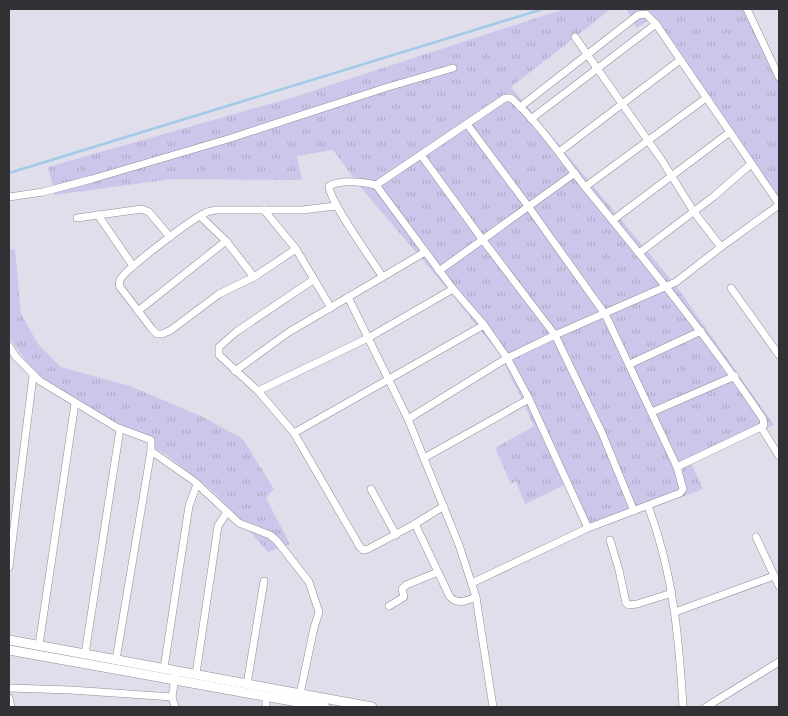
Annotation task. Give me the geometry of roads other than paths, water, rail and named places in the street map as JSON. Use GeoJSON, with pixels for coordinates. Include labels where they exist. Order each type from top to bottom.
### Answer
{"type":"FeatureCollection","features":[{"type":"Feature","properties":{"kind":"street"},"geometry":{"type":"LineString","coordinates":[[747,9],[779,77]]}},
{"type":"Feature","properties":{"kind":"street"},"geometry":{"type":"LineString","coordinates":[[408,419],[507,358],[555,335],[668,287],[779,205],[656,24],[646,14],[638,15],[586,53],[520,107]]}},
{"type":"Feature","properties":{"kind":"street"},"geometry":{"type":"LineString","coordinates":[[531,119],[656,24]]}},
{"type":"Feature","properties":{"kind":"street"},"geometry":{"type":"LineString","coordinates":[[575,37],[694,212],[720,247]]}},
{"type":"Feature","properties":{"kind":"street"},"geometry":{"type":"LineString","coordinates":[[559,152],[680,60]]}},
{"type":"Feature","properties":{"kind":"street"},"geometry":{"type":"LineString","coordinates":[[9,197],[43,192],[92,179],[228,139],[453,68]]}},
{"type":"Feature","properties":{"kind":"street"},"geometry":{"type":"LineString","coordinates":[[376,185],[505,98],[510,98],[520,107],[559,152],[639,254],[668,287],[735,376],[763,419],[764,425],[761,428],[677,467]]}},
{"type":"Feature","properties":{"kind":"street"},"geometry":{"type":"LineString","coordinates":[[585,187],[646,140],[706,98]]}},
{"type":"Feature","properties":{"kind":"street"},"geometry":{"type":"LineString","coordinates":[[467,124],[605,314],[677,467],[682,492],[588,528],[472,583]]}},
{"type":"Feature","properties":{"kind":"street"},"geometry":{"type":"LineString","coordinates":[[613,220],[730,132]]}},
{"type":"Feature","properties":{"kind":"street"},"geometry":{"type":"LineString","coordinates":[[421,155],[555,335],[602,433],[634,511]]}},
{"type":"Feature","properties":{"kind":"street"},"geometry":{"type":"LineString","coordinates":[[639,254],[752,164]]}},
{"type":"Feature","properties":{"kind":"street"},"geometry":{"type":"LineString","coordinates":[[439,271],[574,173]]}},
{"type":"Feature","properties":{"kind":"street"},"geometry":{"type":"LineString","coordinates":[[382,276],[336,206],[328,189],[329,186],[360,182],[376,185],[439,271],[484,325],[507,358],[529,400],[588,528]]}},
{"type":"Feature","properties":{"kind":"street"},"geometry":{"type":"LineString","coordinates":[[296,249],[254,277],[218,294],[171,330],[162,334],[158,334],[138,311],[119,283],[121,277],[170,236],[200,216],[216,210],[302,210],[336,206]]}},
{"type":"Feature","properties":{"kind":"street"},"geometry":{"type":"LineString","coordinates":[[76,218],[142,209],[146,210],[170,236]]}},
{"type":"Feature","properties":{"kind":"street"},"geometry":{"type":"LineString","coordinates":[[264,210],[296,249],[331,308]]}},
{"type":"Feature","properties":{"kind":"street"},"geometry":{"type":"LineString","coordinates":[[98,215],[133,266]]}},
{"type":"Feature","properties":{"kind":"street"},"geometry":{"type":"LineString","coordinates":[[200,216],[226,241],[254,277]]}},
{"type":"Feature","properties":{"kind":"street"},"geometry":{"type":"LineString","coordinates":[[138,311],[226,241]]}},
{"type":"Feature","properties":{"kind":"street"},"geometry":{"type":"LineString","coordinates":[[235,371],[289,332],[425,252]]}},
{"type":"Feature","properties":{"kind":"street"},"geometry":{"type":"LineString","coordinates":[[314,280],[236,332],[219,348],[219,355],[258,391],[294,433],[363,550],[368,550],[396,535],[444,506]]}},
{"type":"Feature","properties":{"kind":"street"},"geometry":{"type":"LineString","coordinates":[[731,288],[779,355]]}},
{"type":"Feature","properties":{"kind":"street"},"geometry":{"type":"LineString","coordinates":[[258,391],[368,338],[453,289]]}},
{"type":"Feature","properties":{"kind":"street"},"geometry":{"type":"LineString","coordinates":[[348,297],[390,379],[408,419],[444,506],[472,583],[476,597],[493,707]]}},
{"type":"Feature","properties":{"kind":"street"},"geometry":{"type":"LineString","coordinates":[[294,433],[484,325]]}},
{"type":"Feature","properties":{"kind":"street"},"geometry":{"type":"LineString","coordinates":[[630,364],[701,331]]}},
{"type":"Feature","properties":{"kind":"street"},"geometry":{"type":"LineString","coordinates":[[9,346],[33,376],[120,429],[148,437],[152,442],[116,660]]}},
{"type":"Feature","properties":{"kind":"street"},"geometry":{"type":"LineString","coordinates":[[9,567],[11,534],[33,376]]}},
{"type":"Feature","properties":{"kind":"street"},"geometry":{"type":"LineString","coordinates":[[652,412],[735,376]]}},
{"type":"Feature","properties":{"kind":"street"},"geometry":{"type":"LineString","coordinates":[[424,458],[529,400]]}},
{"type":"Feature","properties":{"kind":"street"},"geometry":{"type":"LineString","coordinates":[[38,645],[76,403]]}},
{"type":"Feature","properties":{"kind":"street"},"geometry":{"type":"LineString","coordinates":[[761,428],[779,456]]}},
{"type":"Feature","properties":{"kind":"street"},"geometry":{"type":"LineString","coordinates":[[85,654],[120,429]]}},
{"type":"Feature","properties":{"kind":"street"},"geometry":{"type":"LineString","coordinates":[[151,451],[197,484],[239,523],[264,531],[277,541],[307,578],[314,592],[319,612],[300,694]]}},
{"type":"Feature","properties":{"kind":"street"},"geometry":{"type":"LineString","coordinates":[[164,668],[189,506],[197,484]]}},
{"type":"Feature","properties":{"kind":"street"},"geometry":{"type":"LineString","coordinates":[[371,490],[396,535]]}},
{"type":"Feature","properties":{"kind":"street"},"geometry":{"type":"LineString","coordinates":[[648,506],[659,534],[672,593],[683,707]]}},
{"type":"Feature","properties":{"kind":"street"},"geometry":{"type":"LineString","coordinates":[[196,674],[218,526],[227,512]]}},
{"type":"Feature","properties":{"kind":"street"},"geometry":{"type":"LineString","coordinates":[[415,524],[450,597],[454,601],[461,602],[476,597]]}},
{"type":"Feature","properties":{"kind":"street"},"geometry":{"type":"LineString","coordinates":[[756,536],[779,586]]}},
{"type":"Feature","properties":{"kind":"street"},"geometry":{"type":"LineString","coordinates":[[610,540],[628,605],[672,593]]}},
{"type":"Feature","properties":{"kind":"street"},"geometry":{"type":"LineString","coordinates":[[389,606],[404,597],[402,589],[406,585],[438,572]]}},
{"type":"Feature","properties":{"kind":"street"},"geometry":{"type":"LineString","coordinates":[[675,612],[774,576]]}},
{"type":"Feature","properties":{"kind":"street"},"geometry":{"type":"LineString","coordinates":[[247,684],[264,581]]}},
{"type":"Feature","properties":{"kind":"street"},"geometry":{"type":"LineString","coordinates":[[9,640],[164,668],[175,675],[196,674],[372,707]]}},
{"type":"Feature","properties":{"kind":"street"},"geometry":{"type":"LineString","coordinates":[[9,650],[175,675],[266,696],[325,707]]}},
{"type":"Feature","properties":{"kind":"street"},"geometry":{"type":"LineString","coordinates":[[706,707],[779,662]]}},
{"type":"Feature","properties":{"kind":"street"},"geometry":{"type":"LineString","coordinates":[[175,675],[172,697],[175,707]]}},
{"type":"Feature","properties":{"kind":"street"},"geometry":{"type":"LineString","coordinates":[[9,688],[172,697]]}},
{"type":"Feature","properties":{"kind":"street"},"geometry":{"type":"LineString","coordinates":[[266,696],[266,707]]}},
{"type":"Feature","properties":{"kind":"street"},"geometry":{"type":"LineString","coordinates":[[9,698],[11,707]]}},
{"type":"Feature","properties":{"kind":"waterway"},"geometry":{"type":"LineString","coordinates":[[9,173],[543,9]]}}]}
